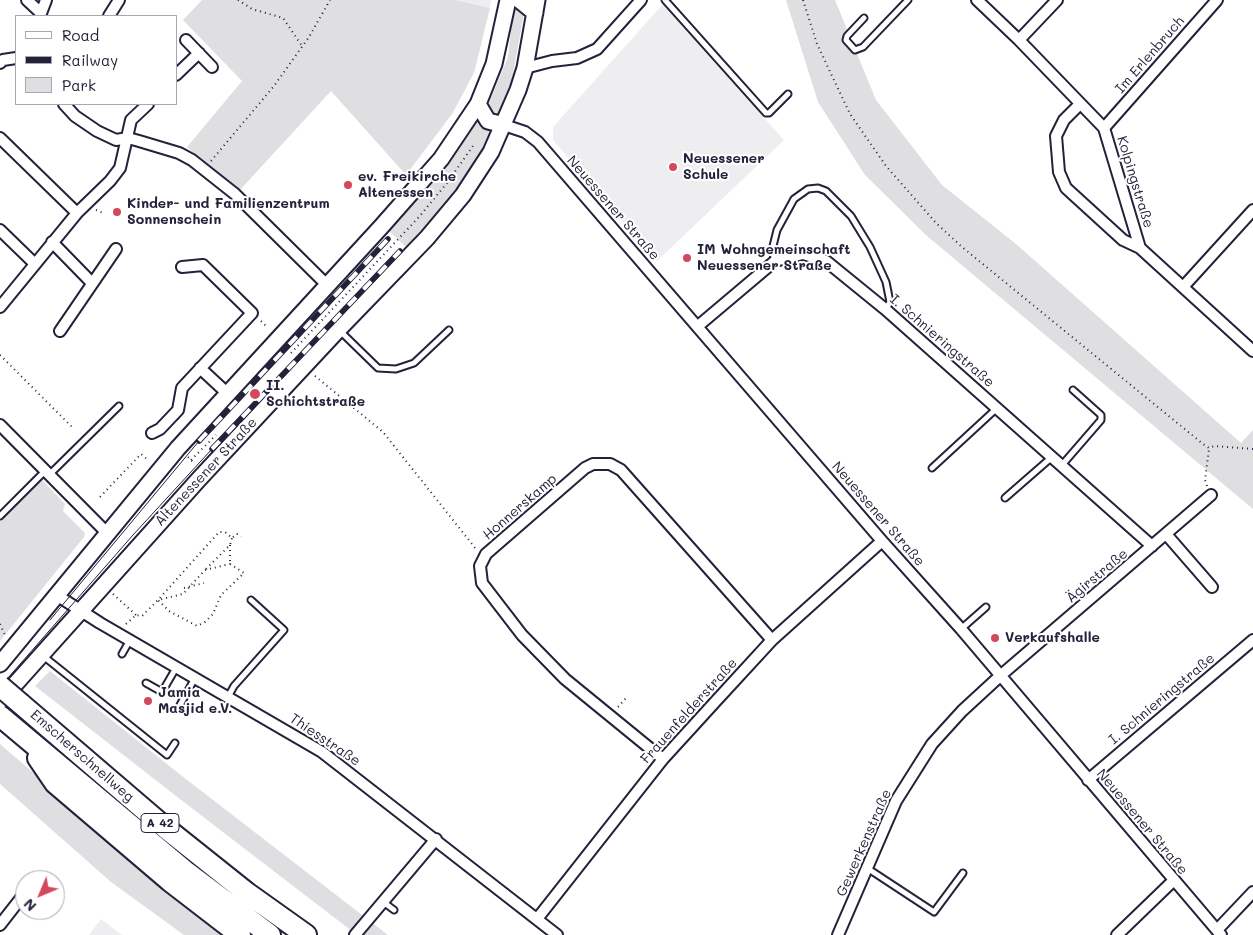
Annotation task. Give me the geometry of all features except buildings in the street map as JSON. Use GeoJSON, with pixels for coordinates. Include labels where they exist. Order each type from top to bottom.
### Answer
{"type":"FeatureCollection","features":[{"type":"Feature","properties":{"kind":"highway","name":"Emscherschnellweg"},"geometry":{"type":"LineString","coordinates":[[0,686],[168,830],[248,893],[306,935]]}},
{"type":"Feature","properties":{"kind":"highway","name":"Emscherschnellweg"},"geometry":{"type":"LineString","coordinates":[[4,720],[185,871],[270,935]]}},
{"type":"Feature","properties":{"kind":"highway"},"geometry":{"type":"LineString","coordinates":[[28,741],[55,783],[170,881],[240,935]]}},
{"type":"Feature","properties":{"kind":"main road"},"geometry":{"type":"LineString","coordinates":[[0,664],[58,596],[178,448],[419,185],[460,133],[478,104],[494,64],[508,0]]}},
{"type":"Feature","properties":{"kind":"main road"},"geometry":{"type":"LineString","coordinates":[[519,0],[536,6]]}},
{"type":"Feature","properties":{"kind":"main road","name":"Altenessener Straße"},"geometry":{"type":"LineString","coordinates":[[0,701],[205,472],[427,238],[463,195],[488,158],[504,125],[524,68],[536,6]]}},
{"type":"Feature","properties":{"kind":"main road"},"geometry":{"type":"LineString","coordinates":[[478,104],[488,121],[504,125]]}},
{"type":"Feature","properties":{"kind":"street"},"geometry":{"type":"LineString","coordinates":[[27,0],[40,15],[46,0]]}},
{"type":"Feature","properties":{"kind":"street"},"geometry":{"type":"LineString","coordinates":[[110,15],[119,0]]}},
{"type":"Feature","properties":{"kind":"street"},"geometry":{"type":"LineString","coordinates":[[524,68],[552,61],[577,58],[597,49],[641,0]]}},
{"type":"Feature","properties":{"kind":"street","name":"Kolpingstraße"},"geometry":{"type":"LineString","coordinates":[[977,0],[1019,40],[1104,128],[1140,248]]}},
{"type":"Feature","properties":{"kind":"street"},"geometry":{"type":"LineString","coordinates":[[1019,40],[1058,0]]}},
{"type":"Feature","properties":{"kind":"street","name":"Im Erlenbruch"},"geometry":{"type":"LineString","coordinates":[[1104,128],[1217,0]]}},
{"type":"Feature","properties":{"kind":"street"},"geometry":{"type":"LineString","coordinates":[[186,40],[212,67]]}},
{"type":"Feature","properties":{"kind":"street"},"geometry":{"type":"LineString","coordinates":[[178,73],[199,53]]}},
{"type":"Feature","properties":{"kind":"street"},"geometry":{"type":"LineString","coordinates":[[0,63],[3,60],[15,58]]}},
{"type":"Feature","properties":{"kind":"street","name":"Kolpingstraße"},"geometry":{"type":"LineString","coordinates":[[1080,104],[1064,120],[1056,136],[1059,172],[1066,188],[1123,240],[1140,248],[1253,351]]}},
{"type":"Feature","properties":{"kind":"street"},"geometry":{"type":"LineString","coordinates":[[65,105],[75,116],[97,131],[116,140],[128,138],[179,153],[205,169],[235,194],[328,286]]}},
{"type":"Feature","properties":{"kind":"street"},"geometry":{"type":"LineString","coordinates":[[0,308],[52,242],[120,168],[131,120],[147,105]]}},
{"type":"Feature","properties":{"kind":"street","name":"Neuessener Straße"},"geometry":{"type":"LineString","coordinates":[[504,125],[525,132],[538,142],[882,541],[961,629],[1219,933]]}},
{"type":"Feature","properties":{"kind":"street"},"geometry":{"type":"LineString","coordinates":[[0,138],[77,213]]}},
{"type":"Feature","properties":{"kind":"street"},"geometry":{"type":"LineString","coordinates":[[1183,287],[1253,210]]}},
{"type":"Feature","properties":{"kind":"street"},"geometry":{"type":"LineString","coordinates":[[0,230],[35,264]]}},
{"type":"Feature","properties":{"kind":"street"},"geometry":{"type":"LineString","coordinates":[[52,242],[92,283]]}},
{"type":"Feature","properties":{"kind":"street"},"geometry":{"type":"LineString","coordinates":[[60,332],[116,249]]}},
{"type":"Feature","properties":{"kind":"street","name":"I. Schnieringstraße"},"geometry":{"type":"LineString","coordinates":[[698,326],[775,261],[803,254],[826,261],[886,309],[1152,546]]}},
{"type":"Feature","properties":{"kind":"street"},"geometry":{"type":"LineString","coordinates":[[152,433],[160,429],[178,410],[182,388],[252,313],[203,265],[182,268]]}},
{"type":"Feature","properties":{"kind":"street"},"geometry":{"type":"LineString","coordinates":[[200,368],[228,394]]}},
{"type":"Feature","properties":{"kind":"street"},"geometry":{"type":"LineString","coordinates":[[0,425],[108,534]]}},
{"type":"Feature","properties":{"kind":"street","name":"Honnerskamp"},"geometry":{"type":"LineString","coordinates":[[663,760],[565,679],[522,635],[482,583],[480,566],[486,554],[585,468],[593,464],[610,464],[621,470],[772,640]]}},
{"type":"Feature","properties":{"kind":"street","name":"Ägirstraße"},"geometry":{"type":"LineString","coordinates":[[1000,676],[1211,495]]}},
{"type":"Feature","properties":{"kind":"street"},"geometry":{"type":"LineString","coordinates":[[1166,534],[1212,587]]}},
{"type":"Feature","properties":{"kind":"street","name":"Frauenfelderstraße"},"geometry":{"type":"LineString","coordinates":[[537,919],[663,760],[772,640],[882,541]]}},
{"type":"Feature","properties":{"kind":"street","name":"Thiesstraße"},"geometry":{"type":"LineString","coordinates":[[58,596],[176,668],[322,752],[436,838],[557,935]]}},
{"type":"Feature","properties":{"kind":"street","name":"I. Schnieringstraße"},"geometry":{"type":"LineString","coordinates":[[1088,780],[1253,640]]}},
{"type":"Feature","properties":{"kind":"street","name":"Gewerkenstraße"},"geometry":{"type":"LineString","coordinates":[[838,935],[896,801],[932,744],[962,711],[1000,676]]}},
{"type":"Feature","properties":{"kind":"street"},"geometry":{"type":"LineString","coordinates":[[355,935],[382,900],[436,838]]}},
{"type":"Feature","properties":{"kind":"street"},"geometry":{"type":"LineString","coordinates":[[1117,935],[1174,881]]}},
{"type":"Feature","properties":{"kind":"street"},"geometry":{"type":"LineString","coordinates":[[1219,933],[1253,892]]}},
{"type":"Feature","properties":{"kind":"street"},"geometry":{"type":"LineString","coordinates":[[0,925],[15,906]]}},
{"type":"Feature","properties":{"kind":"lane"},"geometry":{"type":"LineString","coordinates":[[665,0],[766,113],[769,113],[788,94]]}},
{"type":"Feature","properties":{"kind":"lane"},"geometry":{"type":"LineString","coordinates":[[864,18],[847,36],[846,40],[855,50],[863,47],[908,0]]}},
{"type":"Feature","properties":{"kind":"lane"},"geometry":{"type":"LineString","coordinates":[[775,261],[772,250],[777,230],[794,199],[808,189],[818,188],[826,191],[851,216],[870,247],[886,282],[890,302],[886,309]]}},
{"type":"Feature","properties":{"kind":"lane"},"geometry":{"type":"LineString","coordinates":[[338,330],[378,368],[396,369],[414,363],[449,330]]}},
{"type":"Feature","properties":{"kind":"lane"},"geometry":{"type":"LineString","coordinates":[[1062,466],[1102,420],[1101,415],[1073,390]]}},
{"type":"Feature","properties":{"kind":"lane"},"geometry":{"type":"LineString","coordinates":[[0,516],[119,406]]}},
{"type":"Feature","properties":{"kind":"lane"},"geometry":{"type":"LineString","coordinates":[[932,468],[997,408]]}},
{"type":"Feature","properties":{"kind":"lane"},"geometry":{"type":"LineString","coordinates":[[1005,498],[1052,457]]}},
{"type":"Feature","properties":{"kind":"lane"},"geometry":{"type":"LineString","coordinates":[[228,697],[234,686],[284,630],[251,600]]}},
{"type":"Feature","properties":{"kind":"lane"},"geometry":{"type":"LineString","coordinates":[[961,629],[986,607]]}},
{"type":"Feature","properties":{"kind":"lane"},"geometry":{"type":"LineString","coordinates":[[122,654],[130,640]]}},
{"type":"Feature","properties":{"kind":"lane"},"geometry":{"type":"LineString","coordinates":[[42,655],[167,755],[175,743]]}},
{"type":"Feature","properties":{"kind":"lane"},"geometry":{"type":"LineString","coordinates":[[146,683],[162,692],[176,668]]}},
{"type":"Feature","properties":{"kind":"lane"},"geometry":{"type":"LineString","coordinates":[[180,706],[195,678]]}},
{"type":"Feature","properties":{"kind":"lane"},"geometry":{"type":"LineString","coordinates":[[867,868],[934,912],[963,873]]}},
{"type":"Feature","properties":{"kind":"lane"},"geometry":{"type":"LineString","coordinates":[[382,900],[394,910]]}},
{"type":"Feature","properties":{"kind":"path"},"geometry":{"type":"LineString","coordinates":[[238,0],[252,9],[283,18],[302,46]]}},
{"type":"Feature","properties":{"kind":"path"},"geometry":{"type":"LineString","coordinates":[[205,169],[270,91],[302,46],[330,0]]}},
{"type":"Feature","properties":{"kind":"path"},"geometry":{"type":"LineString","coordinates":[[804,0],[818,44],[850,114],[870,145],[909,193],[962,247],[1209,448]]}},
{"type":"Feature","properties":{"kind":"path"},"geometry":{"type":"LineString","coordinates":[[291,353],[397,242],[447,183],[475,143],[460,133]]}},
{"type":"Feature","properties":{"kind":"path"},"geometry":{"type":"LineString","coordinates":[[264,324],[267,327]]}},
{"type":"Feature","properties":{"kind":"path"},"geometry":{"type":"LineString","coordinates":[[0,355],[73,428]]}},
{"type":"Feature","properties":{"kind":"path"},"geometry":{"type":"LineString","coordinates":[[314,375],[383,432],[479,553]]}},
{"type":"Feature","properties":{"kind":"path"},"geometry":{"type":"LineString","coordinates":[[192,460],[216,435]]}},
{"type":"Feature","properties":{"kind":"path"},"geometry":{"type":"LineString","coordinates":[[1209,448],[1214,446],[1253,448]]}},
{"type":"Feature","properties":{"kind":"path"},"geometry":{"type":"LineString","coordinates":[[178,448],[205,472]]}},
{"type":"Feature","properties":{"kind":"path"},"geometry":{"type":"LineString","coordinates":[[1209,448],[1205,480],[1211,495]]}},
{"type":"Feature","properties":{"kind":"path"},"geometry":{"type":"LineString","coordinates":[[100,496],[141,454],[148,460]]}},
{"type":"Feature","properties":{"kind":"path"},"geometry":{"type":"LineString","coordinates":[[113,594],[136,615],[142,616],[219,532],[225,532],[232,538]]}},
{"type":"Feature","properties":{"kind":"path"},"geometry":{"type":"LineString","coordinates":[[230,564],[232,538],[237,534],[241,537]]}},
{"type":"Feature","properties":{"kind":"path"},"geometry":{"type":"LineString","coordinates":[[158,600],[183,594],[230,545]]}},
{"type":"Feature","properties":{"kind":"path"},"geometry":{"type":"LineString","coordinates":[[158,600],[169,611],[197,626],[205,622],[212,614],[225,589],[244,573],[230,564],[205,570]]}},
{"type":"Feature","properties":{"kind":"path"},"geometry":{"type":"LineString","coordinates":[[184,588],[204,583]]}},
{"type":"Feature","properties":{"kind":"path"},"geometry":{"type":"LineString","coordinates":[[126,624],[136,615]]}},
{"type":"Feature","properties":{"kind":"path"},"geometry":{"type":"LineString","coordinates":[[613,712],[626,698]]}},
{"type":"Feature","properties":{"kind":"shaded area"},"geometry":{"type":"Polygon","coordinates":[[[456,0],[491,0],[490,8],[456,0]]]}},
{"type":"Feature","properties":{"kind":"shaded area"},"geometry":{"type":"Polygon","coordinates":[[[663,4],[784,140],[657,261],[553,140],[553,127],[663,4]]]}},
{"type":"Feature","properties":{"kind":"shaded area"},"geometry":{"type":"Polygon","coordinates":[[[101,919],[122,935],[89,935],[101,919]]]}},
{"type":"Feature","properties":{"kind":"green space"},"geometry":{"type":"Polygon","coordinates":[[[202,0],[456,0],[490,8],[474,73],[452,114],[406,175],[331,91],[239,191],[187,147],[242,81],[183,20],[202,0]]]}},
{"type":"Feature","properties":{"kind":"green space"},"geometry":{"type":"Polygon","coordinates":[[[786,0],[835,0],[876,100],[942,185],[1016,244],[1241,443],[1253,430],[1253,509],[927,236],[865,175],[818,102],[786,0]]]}},
{"type":"Feature","properties":{"kind":"green space"},"geometry":{"type":"Polygon","coordinates":[[[517,6],[524,13],[510,91],[502,113],[497,118],[490,115],[487,108],[508,57],[513,11],[517,6]]]}},
{"type":"Feature","properties":{"kind":"green space"},"geometry":{"type":"Polygon","coordinates":[[[475,120],[484,128],[494,131],[480,158],[458,191],[408,249],[388,230],[441,170],[475,120]]]}},
{"type":"Feature","properties":{"kind":"green space"},"geometry":{"type":"Polygon","coordinates":[[[41,479],[65,504],[63,511],[85,533],[84,537],[0,641],[0,520],[41,479]]]}},
{"type":"Feature","properties":{"kind":"green space"},"geometry":{"type":"Polygon","coordinates":[[[50,671],[388,935],[357,935],[35,686],[50,671]]]}},
{"type":"Feature","properties":{"kind":"green space"},"geometry":{"type":"Polygon","coordinates":[[[0,744],[133,858],[229,935],[184,935],[111,882],[0,784],[0,744]]]}},
{"type":"Feature","properties":{"kind":"tram line"},"geometry":{"type":"LineString","coordinates":[[50,620],[199,441]]}},
{"type":"Feature","properties":{"kind":"tram line"},"geometry":{"type":"LineString","coordinates":[[0,687],[133,535],[212,449]]}},
{"type":"Feature","properties":{"kind":"railway"},"geometry":{"type":"LineString","coordinates":[[199,441],[388,239]]}},
{"type":"Feature","properties":{"kind":"railway"},"geometry":{"type":"LineString","coordinates":[[212,449],[400,251]]}},
{"type":"Feature","properties":{"kind":"place","name":"Neuessener Schule"},"geometry":{"type":"Point","coordinates":[673,167]}},
{"type":"Feature","properties":{"kind":"place","name":"ev. Freikirche Altenessen"},"geometry":{"type":"Point","coordinates":[348,185]}},
{"type":"Feature","properties":{"kind":"place","name":"Kinder- und Familienzentrum Sonnenschein"},"geometry":{"type":"Point","coordinates":[117,212]}},
{"type":"Feature","properties":{"kind":"place","name":"IM Wohngemeinschaft Neuessener Straße"},"geometry":{"type":"Point","coordinates":[687,258]}},
{"type":"Feature","properties":{"kind":"place","name":"II. Schichtstraße"},"geometry":{"type":"Point","coordinates":[255,394]}},
{"type":"Feature","properties":{"kind":"place","name":"Verkaufshalle"},"geometry":{"type":"Point","coordinates":[995,638]}},
{"type":"Feature","properties":{"kind":"place","name":"Jamia Masjid e.V."},"geometry":{"type":"Point","coordinates":[148,701]}}]}
